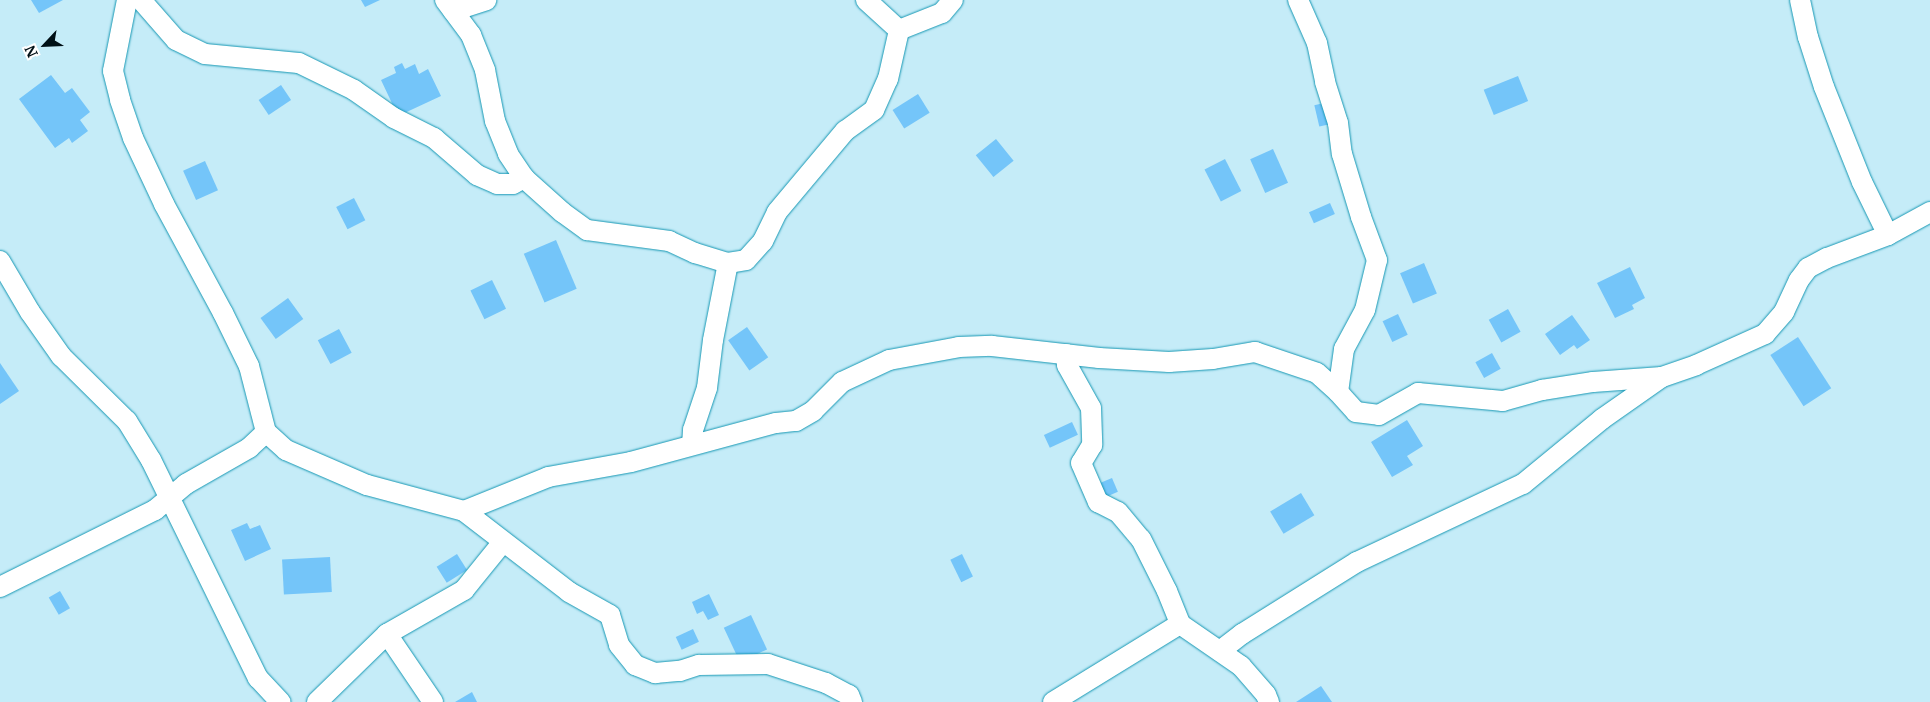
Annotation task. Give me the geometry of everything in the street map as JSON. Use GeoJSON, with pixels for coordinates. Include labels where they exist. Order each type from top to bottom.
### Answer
{"type":"FeatureCollection","features":[{"type":"Feature","properties":{"kind":"street"},"geometry":{"type":"LineString","coordinates":[[127,0],[113,71],[120,100],[133,138],[164,204],[223,313],[248,366],[266,432],[286,450],[368,485],[464,511],[502,543],[569,592],[610,616],[619,645],[635,665],[655,673],[680,671],[699,666],[768,664],[826,683],[849,695],[852,702]]}},
{"type":"Feature","properties":{"kind":"street"},"geometry":{"type":"LineString","coordinates":[[141,0],[176,40],[205,54],[299,63],[354,90],[394,118],[434,138],[478,175],[497,184],[513,184],[524,178]]}},
{"type":"Feature","properties":{"kind":"street"},"geometry":{"type":"LineString","coordinates":[[486,0],[449,6],[471,35],[485,70],[496,121],[504,146],[524,178],[587,230],[670,240],[695,253],[728,263],[746,260],[763,241],[777,212],[844,131],[874,110],[888,79],[899,30]]}},
{"type":"Feature","properties":{"kind":"street"},"geometry":{"type":"LineString","coordinates":[[866,0],[899,30]]}},
{"type":"Feature","properties":{"kind":"street"},"geometry":{"type":"LineString","coordinates":[[899,30],[942,13],[953,0]]}},
{"type":"Feature","properties":{"kind":"street"},"geometry":{"type":"LineString","coordinates":[[1298,0],[1317,43],[1324,82],[1338,123],[1342,154],[1360,217],[1377,260],[1374,279],[1365,310],[1344,349],[1338,392]]}},
{"type":"Feature","properties":{"kind":"street"},"geometry":{"type":"LineString","coordinates":[[1800,0],[1808,37],[1824,87],[1862,182],[1888,236]]}},
{"type":"Feature","properties":{"kind":"street"},"geometry":{"type":"LineString","coordinates":[[1220,651],[1242,634],[1356,562],[1523,484],[1602,418],[1662,377],[1696,365],[1765,334],[1784,312],[1799,280],[1808,268],[1827,258],[1888,236],[1930,212]]}},
{"type":"Feature","properties":{"kind":"street"},"geometry":{"type":"LineString","coordinates":[[0,262],[30,312],[61,356],[127,421],[151,460],[258,678],[280,702]]}},
{"type":"Feature","properties":{"kind":"street"},"geometry":{"type":"LineString","coordinates":[[692,445],[693,430],[707,388],[713,340],[728,263]]}},
{"type":"Feature","properties":{"kind":"street"},"geometry":{"type":"LineString","coordinates":[[464,511],[548,477],[631,462],[776,423],[796,420],[813,411],[842,382],[889,360],[959,347],[984,346],[1169,362],[1213,359],[1255,352],[1316,373],[1338,392],[1356,412],[1379,415],[1418,393],[1503,401],[1542,390],[1594,382],[1662,377]]}},
{"type":"Feature","properties":{"kind":"street"},"geometry":{"type":"LineString","coordinates":[[1066,354],[1067,364],[1091,408],[1092,445],[1081,463],[1098,502],[1118,512],[1141,539],[1167,591],[1180,624],[1241,666],[1266,695],[1269,702]]}},
{"type":"Feature","properties":{"kind":"street"},"geometry":{"type":"LineString","coordinates":[[0,587],[156,510],[186,484],[249,448],[266,432]]}},
{"type":"Feature","properties":{"kind":"street"},"geometry":{"type":"LineString","coordinates":[[317,702],[388,634],[464,590],[502,543]]}},
{"type":"Feature","properties":{"kind":"street"},"geometry":{"type":"LineString","coordinates":[[1053,702],[1180,624]]}},
{"type":"Feature","properties":{"kind":"street"},"geometry":{"type":"LineString","coordinates":[[388,634],[433,702]]}},
{"type":"Feature","properties":{"kind":"building"},"geometry":{"type":"Polygon","coordinates":[[[31,0],[63,0],[39,13],[31,0]]]}},
{"type":"Feature","properties":{"kind":"building"},"geometry":{"type":"Polygon","coordinates":[[[361,0],[380,0],[365,7],[361,0]]]}},
{"type":"Feature","properties":{"kind":"building"},"geometry":{"type":"Polygon","coordinates":[[[402,63],[405,69],[415,64],[419,74],[428,69],[441,96],[398,116],[381,80],[396,73],[394,67],[402,63]]]}},
{"type":"Feature","properties":{"kind":"building"},"geometry":{"type":"Polygon","coordinates":[[[51,75],[65,93],[72,88],[90,112],[80,120],[88,131],[72,143],[69,138],[55,148],[19,99],[51,75]]]}},
{"type":"Feature","properties":{"kind":"building"},"geometry":{"type":"Polygon","coordinates":[[[1518,76],[1528,101],[1494,115],[1484,90],[1518,76]]]}},
{"type":"Feature","properties":{"kind":"building"},"geometry":{"type":"Polygon","coordinates":[[[281,85],[291,100],[269,115],[259,100],[281,85]]]}},
{"type":"Feature","properties":{"kind":"building"},"geometry":{"type":"Polygon","coordinates":[[[918,94],[930,113],[904,129],[893,110],[918,94]]]}},
{"type":"Feature","properties":{"kind":"building"},"geometry":{"type":"Polygon","coordinates":[[[1328,102],[1333,123],[1319,127],[1314,105],[1328,102]]]}},
{"type":"Feature","properties":{"kind":"building"},"geometry":{"type":"Polygon","coordinates":[[[996,139],[1014,161],[993,177],[976,155],[996,139]]]}},
{"type":"Feature","properties":{"kind":"building"},"geometry":{"type":"Polygon","coordinates":[[[1273,149],[1288,183],[1265,193],[1250,159],[1273,149]]]}},
{"type":"Feature","properties":{"kind":"building"},"geometry":{"type":"Polygon","coordinates":[[[1225,159],[1241,191],[1221,202],[1205,169],[1225,159]]]}},
{"type":"Feature","properties":{"kind":"building"},"geometry":{"type":"Polygon","coordinates":[[[205,161],[218,190],[196,200],[183,171],[205,161]]]}},
{"type":"Feature","properties":{"kind":"building"},"geometry":{"type":"Polygon","coordinates":[[[354,198],[365,220],[348,229],[336,207],[354,198]]]}},
{"type":"Feature","properties":{"kind":"building"},"geometry":{"type":"Polygon","coordinates":[[[1330,203],[1335,214],[1314,223],[1309,212],[1330,203]]]}},
{"type":"Feature","properties":{"kind":"building"},"geometry":{"type":"Polygon","coordinates":[[[556,240],[577,289],[544,302],[524,254],[556,240]]]}},
{"type":"Feature","properties":{"kind":"building"},"geometry":{"type":"Polygon","coordinates":[[[1424,263],[1437,293],[1413,304],[1400,273],[1424,263]]]}},
{"type":"Feature","properties":{"kind":"building"},"geometry":{"type":"Polygon","coordinates":[[[1630,267],[1645,298],[1632,305],[1634,309],[1615,318],[1597,283],[1630,267]]]}},
{"type":"Feature","properties":{"kind":"building"},"geometry":{"type":"Polygon","coordinates":[[[492,280],[506,309],[484,319],[470,291],[492,280]]]}},
{"type":"Feature","properties":{"kind":"building"},"geometry":{"type":"Polygon","coordinates":[[[288,298],[303,319],[276,339],[260,318],[288,298]]]}},
{"type":"Feature","properties":{"kind":"building"},"geometry":{"type":"Polygon","coordinates":[[[1508,309],[1521,332],[1501,342],[1489,320],[1508,309]]]}},
{"type":"Feature","properties":{"kind":"building"},"geometry":{"type":"Polygon","coordinates":[[[1398,314],[1408,335],[1392,342],[1383,321],[1398,314]]]}},
{"type":"Feature","properties":{"kind":"building"},"geometry":{"type":"Polygon","coordinates":[[[1572,315],[1590,340],[1577,349],[1574,345],[1560,355],[1545,334],[1572,315]]]}},
{"type":"Feature","properties":{"kind":"building"},"geometry":{"type":"Polygon","coordinates":[[[747,327],[768,357],[749,371],[728,340],[747,327]]]}},
{"type":"Feature","properties":{"kind":"building"},"geometry":{"type":"Polygon","coordinates":[[[339,329],[352,353],[330,364],[318,340],[339,329]]]}},
{"type":"Feature","properties":{"kind":"building"},"geometry":{"type":"Polygon","coordinates":[[[1798,337],[1831,388],[1804,406],[1770,355],[1798,337]]]}},
{"type":"Feature","properties":{"kind":"building"},"geometry":{"type":"Polygon","coordinates":[[[1492,353],[1501,369],[1484,378],[1475,362],[1492,353]]]}},
{"type":"Feature","properties":{"kind":"building"},"geometry":{"type":"Polygon","coordinates":[[[0,363],[19,391],[0,404],[0,363]]]}},
{"type":"Feature","properties":{"kind":"building"},"geometry":{"type":"Polygon","coordinates":[[[1407,420],[1423,446],[1407,456],[1413,465],[1392,477],[1371,442],[1407,420]]]}},
{"type":"Feature","properties":{"kind":"building"},"geometry":{"type":"Polygon","coordinates":[[[1072,422],[1078,435],[1050,448],[1044,435],[1072,422]]]}},
{"type":"Feature","properties":{"kind":"building"},"geometry":{"type":"Polygon","coordinates":[[[1112,478],[1118,492],[1106,497],[1100,483],[1112,478]]]}},
{"type":"Feature","properties":{"kind":"building"},"geometry":{"type":"Polygon","coordinates":[[[1301,493],[1314,515],[1284,534],[1270,512],[1301,493]]]}},
{"type":"Feature","properties":{"kind":"building"},"geometry":{"type":"Polygon","coordinates":[[[247,523],[250,529],[260,525],[271,549],[245,561],[231,530],[247,523]]]}},
{"type":"Feature","properties":{"kind":"building"},"geometry":{"type":"Polygon","coordinates":[[[457,554],[467,570],[447,583],[437,567],[457,554]]]}},
{"type":"Feature","properties":{"kind":"building"},"geometry":{"type":"Polygon","coordinates":[[[962,554],[973,576],[961,582],[950,560],[962,554]]]}},
{"type":"Feature","properties":{"kind":"building"},"geometry":{"type":"Polygon","coordinates":[[[330,557],[332,592],[284,594],[282,560],[330,557]]]}},
{"type":"Feature","properties":{"kind":"building"},"geometry":{"type":"Polygon","coordinates":[[[60,591],[70,608],[59,615],[49,598],[60,591]]]}},
{"type":"Feature","properties":{"kind":"building"},"geometry":{"type":"Polygon","coordinates":[[[709,594],[719,615],[708,620],[703,611],[697,614],[692,602],[709,594]]]}},
{"type":"Feature","properties":{"kind":"building"},"geometry":{"type":"Polygon","coordinates":[[[751,615],[767,649],[740,662],[724,628],[751,615]]]}},
{"type":"Feature","properties":{"kind":"building"},"geometry":{"type":"Polygon","coordinates":[[[693,629],[699,642],[682,650],[676,637],[693,629]]]}},
{"type":"Feature","properties":{"kind":"building"},"geometry":{"type":"Polygon","coordinates":[[[1321,686],[1332,702],[1296,702],[1321,686]]]}},
{"type":"Feature","properties":{"kind":"building"},"geometry":{"type":"Polygon","coordinates":[[[472,692],[477,702],[455,702],[472,692]]]}}]}
